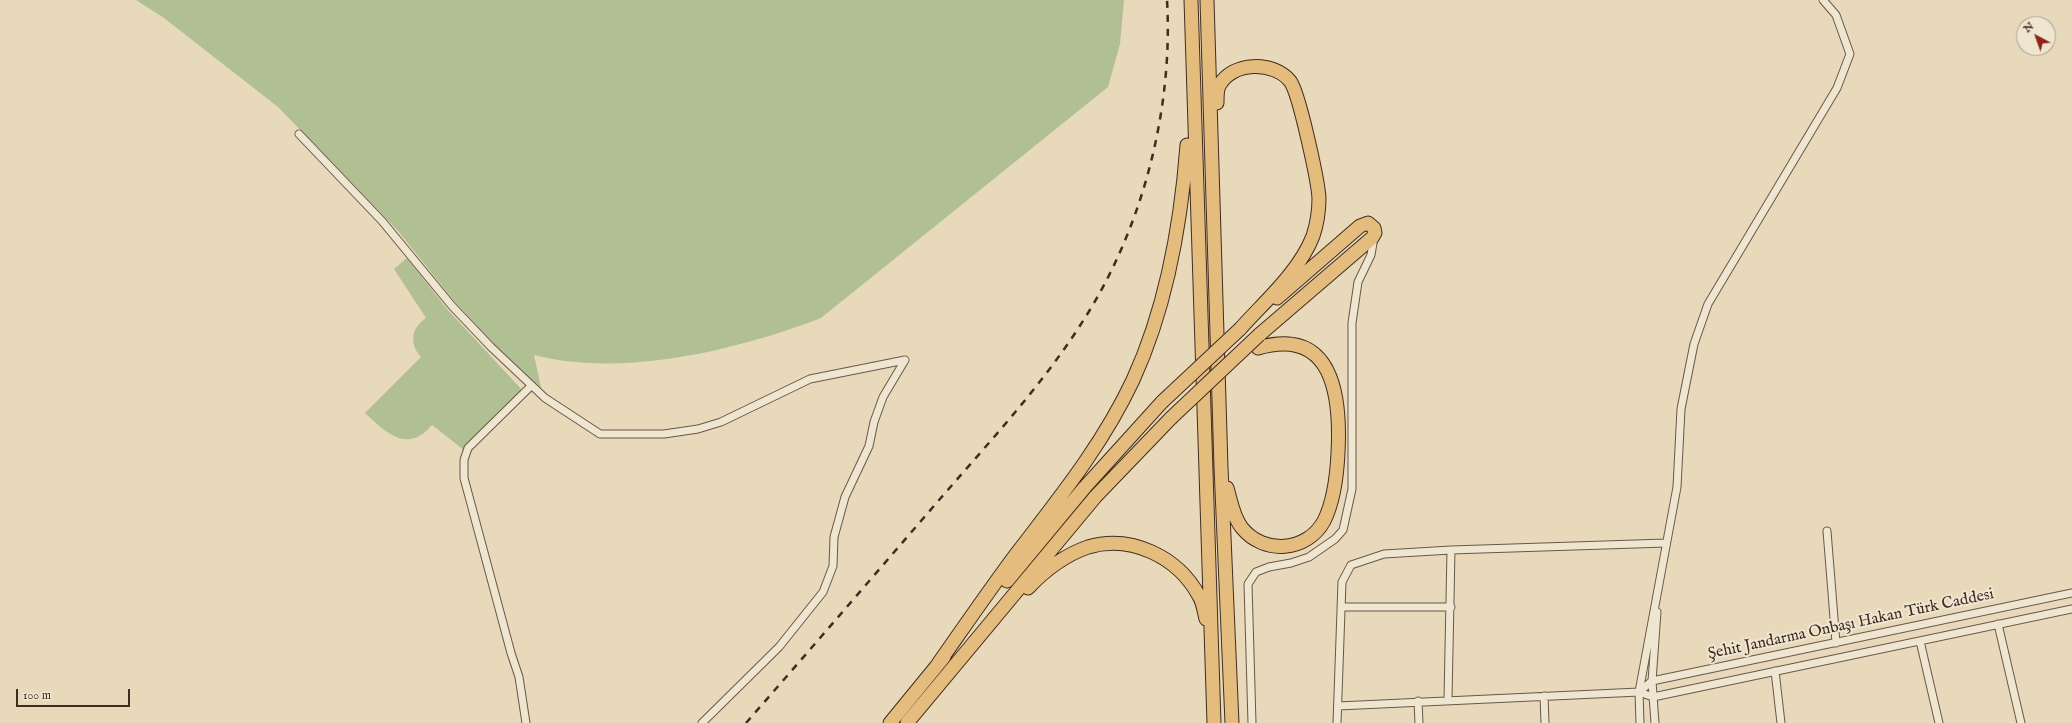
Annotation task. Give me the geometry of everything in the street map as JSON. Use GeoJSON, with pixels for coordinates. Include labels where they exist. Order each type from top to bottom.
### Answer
{"type":"FeatureCollection","features":[{"type":"Feature","properties":{"kind":"highway"},"geometry":{"type":"LineString","coordinates":[[1191,0],[1192,83],[1214,723]]}},
{"type":"Feature","properties":{"kind":"highway"},"geometry":{"type":"LineString","coordinates":[[1207,0],[1221,467],[1232,723]]}},
{"type":"Feature","properties":{"kind":"highway"},"geometry":{"type":"LineString","coordinates":[[1212,150],[1218,86],[1227,76],[1244,68],[1259,66],[1274,70],[1290,80],[1297,94],[1318,190],[1318,217],[1312,239],[1301,260],[1240,329]]}},
{"type":"Feature","properties":{"kind":"highway"},"geometry":{"type":"LineString","coordinates":[[938,664],[1016,555],[1088,459],[1113,418],[1133,379],[1159,310],[1174,246],[1186,164],[1192,83]]}},
{"type":"Feature","properties":{"kind":"highway"},"geometry":{"type":"LineString","coordinates":[[890,723],[1085,487],[1162,402],[1240,329],[1360,226],[1370,224],[1374,228],[1374,236],[1259,335],[1171,418],[1096,496],[907,723]]}},
{"type":"Feature","properties":{"kind":"highway"},"geometry":{"type":"LineString","coordinates":[[1171,418],[1258,348],[1283,343],[1297,345],[1320,359],[1330,377],[1337,412],[1338,445],[1332,495],[1324,521],[1313,534],[1291,546],[1276,547],[1257,540],[1247,533],[1236,517],[1221,467]]}},
{"type":"Feature","properties":{"kind":"highway"},"geometry":{"type":"LineString","coordinates":[[950,671],[1046,572],[1074,553],[1102,544],[1143,548],[1157,554],[1175,566],[1186,576],[1200,597],[1212,638]]}},
{"type":"Feature","properties":{"kind":"street"},"geometry":{"type":"LineString","coordinates":[[1640,723],[1639,692],[1660,570],[1677,487],[1681,408],[1694,344],[1708,304],[1837,88],[1850,54],[1836,15],[1823,0]]}},
{"type":"Feature","properties":{"kind":"street"},"geometry":{"type":"LineString","coordinates":[[299,134],[382,221],[471,327],[545,398],[600,434],[676,434],[698,429],[721,422],[810,379],[905,360],[883,397],[874,422],[869,446],[845,497],[834,537],[833,566],[824,592],[779,647],[702,723]]}},
{"type":"Feature","properties":{"kind":"street"},"geometry":{"type":"LineString","coordinates":[[1252,723],[1248,584],[1256,572],[1269,566],[1292,563],[1309,557],[1324,548],[1343,530],[1352,489],[1352,323],[1358,282],[1373,248],[1374,236]]}},
{"type":"Feature","properties":{"kind":"street"},"geometry":{"type":"LineString","coordinates":[[526,723],[519,677],[511,653],[463,472],[464,460],[468,448],[531,386]]}},
{"type":"Feature","properties":{"kind":"street"},"geometry":{"type":"LineString","coordinates":[[1827,531],[1836,643]]}},
{"type":"Feature","properties":{"kind":"street"},"geometry":{"type":"LineString","coordinates":[[1337,723],[1342,582],[1351,564],[1384,554],[1451,550],[1666,543]]}},
{"type":"Feature","properties":{"kind":"street"},"geometry":{"type":"LineString","coordinates":[[1448,699],[1451,550]]}},
{"type":"Feature","properties":{"kind":"street"},"geometry":{"type":"LineString","coordinates":[[1655,723],[1652,681],[1660,570]]}},
{"type":"Feature","properties":{"kind":"street","name":"Şehit Jandarma Onbaşı Hakan Türk Caddesi"},"geometry":{"type":"LineString","coordinates":[[1639,692],[1652,681],[2072,593]]}},
{"type":"Feature","properties":{"kind":"street"},"geometry":{"type":"LineString","coordinates":[[1341,607],[1450,607]]}},
{"type":"Feature","properties":{"kind":"street","name":"Şehit Jandarma Onbaşı Hakan Türk Caddesi"},"geometry":{"type":"LineString","coordinates":[[1338,706],[1448,699],[1639,692],[1653,696],[2072,609]]}},
{"type":"Feature","properties":{"kind":"street"},"geometry":{"type":"LineString","coordinates":[[1998,624],[2021,723]]}},
{"type":"Feature","properties":{"kind":"street"},"geometry":{"type":"LineString","coordinates":[[1920,640],[1938,723]]}},
{"type":"Feature","properties":{"kind":"street"},"geometry":{"type":"LineString","coordinates":[[1775,671],[1781,723]]}},
{"type":"Feature","properties":{"kind":"street"},"geometry":{"type":"LineString","coordinates":[[1544,696],[1545,723]]}},
{"type":"Feature","properties":{"kind":"street"},"geometry":{"type":"LineString","coordinates":[[1418,701],[1419,723]]}},
{"type":"Feature","properties":{"kind":"green space"},"geometry":{"type":"Polygon","coordinates":[[[136,0],[1124,0],[1120,44],[1108,87],[821,318],[754,341],[717,350],[642,362],[604,363],[568,361],[534,355],[542,392],[497,348],[454,301],[398,231],[278,107],[164,18],[136,0]]]}},
{"type":"Feature","properties":{"kind":"green space"},"geometry":{"type":"Polygon","coordinates":[[[407,258],[447,309],[524,392],[464,450],[432,425],[423,434],[414,438],[406,439],[389,433],[365,413],[421,357],[413,342],[413,336],[417,326],[426,318],[394,269],[407,258]]]}},
{"type":"Feature","properties":{"kind":"railway"},"geometry":{"type":"LineString","coordinates":[[746,723],[1018,409],[1077,331],[1094,303],[1112,269],[1128,233],[1142,195],[1152,157],[1160,118],[1165,78],[1168,39],[1167,0]]}}]}
